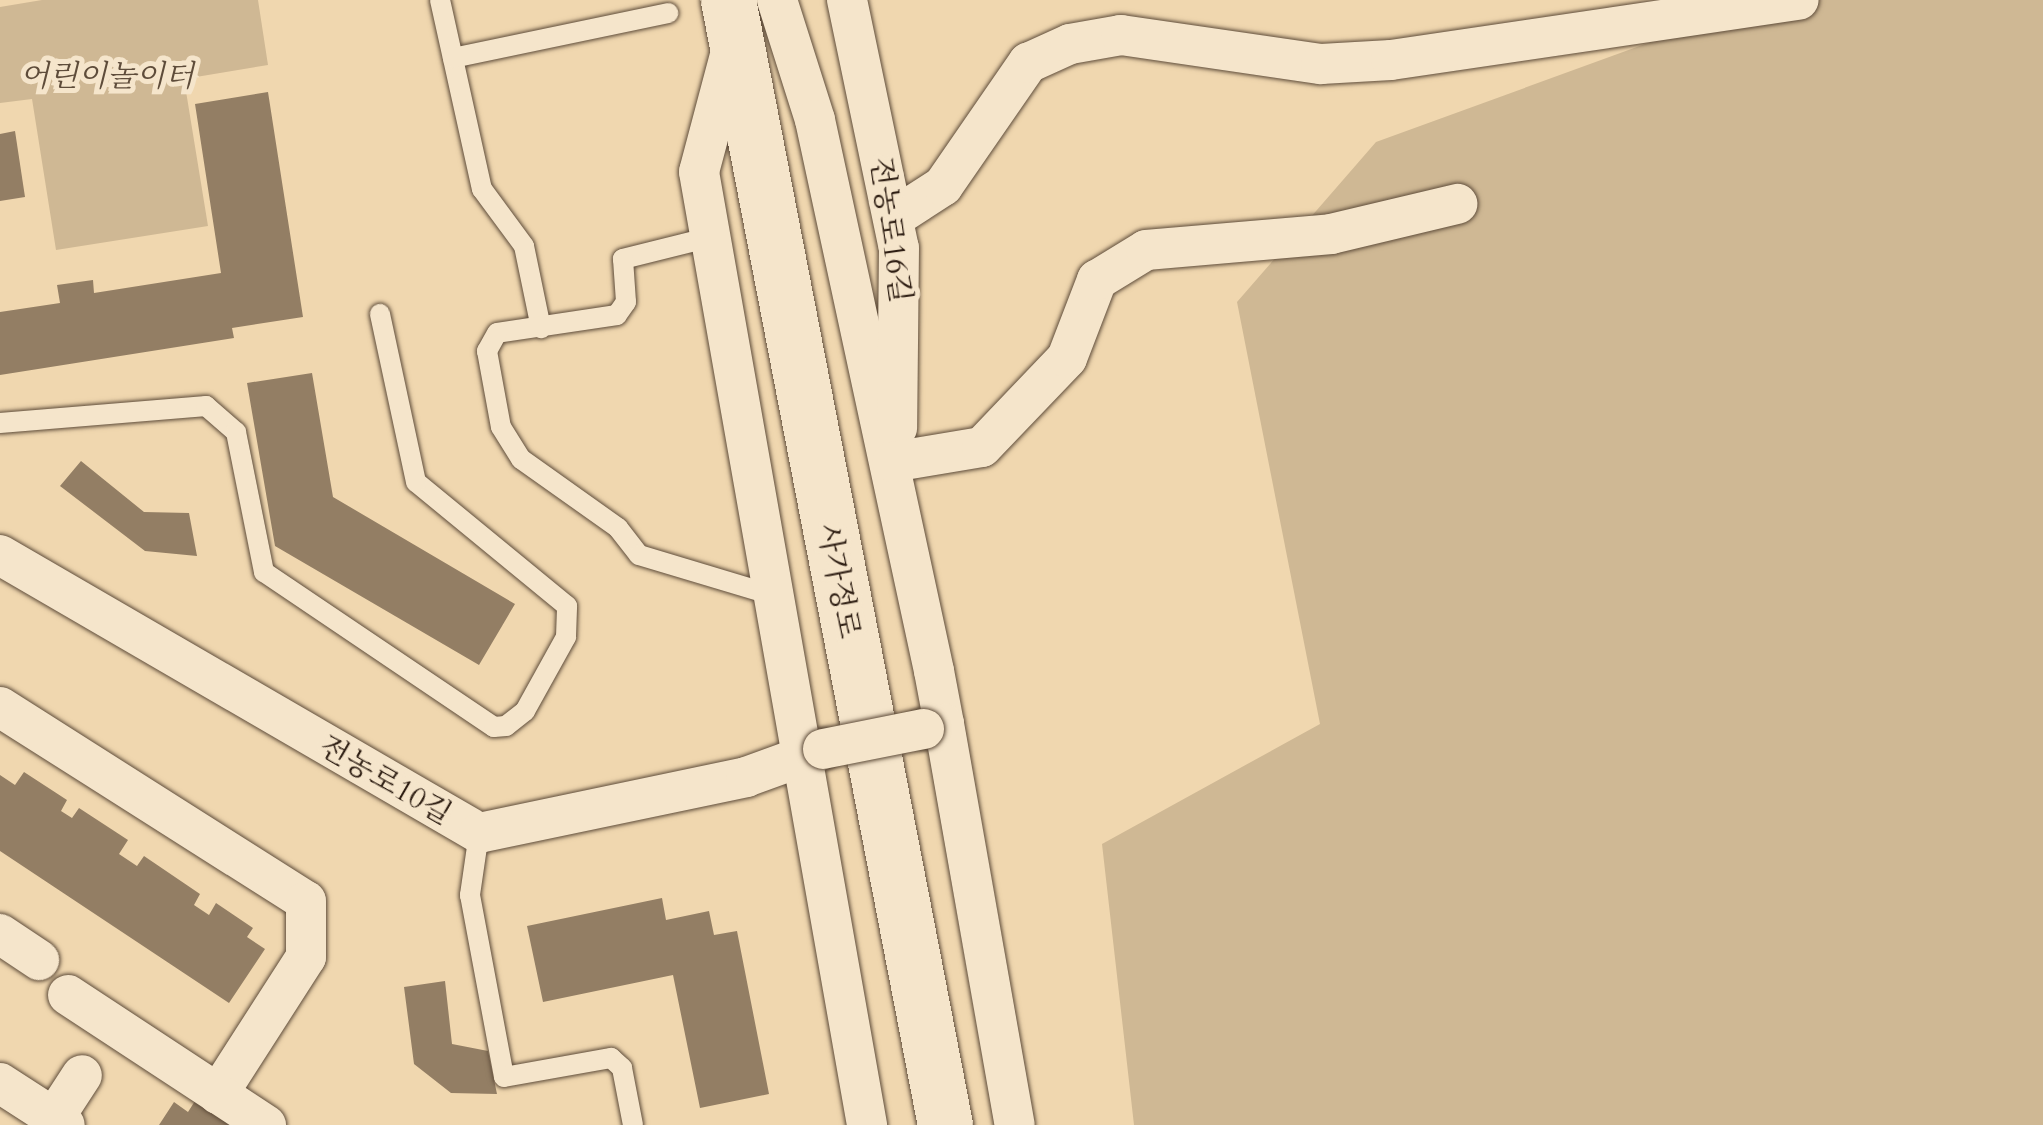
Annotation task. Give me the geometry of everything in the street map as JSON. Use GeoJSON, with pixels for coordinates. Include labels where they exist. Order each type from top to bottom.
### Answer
{"type":"FeatureCollection","features":[{"type":"Feature","properties":{"kind":"main road","name":"사가정로"},"geometry":{"type":"LineString","coordinates":[[731,18],[945,1125]]}},
{"type":"Feature","properties":{"kind":"street"},"geometry":{"type":"LineString","coordinates":[[777,0],[799,49],[892,462],[934,727],[1015,1125]]}},
{"type":"Feature","properties":{"kind":"street","name":"전농로16길"},"geometry":{"type":"LineString","coordinates":[[847,0],[895,217],[902,358],[892,462]]}},
{"type":"Feature","properties":{"kind":"street"},"geometry":{"type":"LineString","coordinates":[[895,217],[943,186],[1028,63],[1070,44],[1120,36],[1321,64],[1391,60],[1800,0]]}},
{"type":"Feature","properties":{"kind":"street","name":"사가정로"},"geometry":{"type":"LineString","coordinates":[[731,18],[699,172],[778,597],[812,751],[867,1125]]}},
{"type":"Feature","properties":{"kind":"street"},"geometry":{"type":"LineString","coordinates":[[892,462],[982,447],[1066,358],[1098,280],[1146,250],[1331,234],[1457,204]]}},
{"type":"Feature","properties":{"kind":"street","name":"전농로10길"},"geometry":{"type":"LineString","coordinates":[[0,555],[479,833],[746,777],[812,751],[934,727]]}},
{"type":"Feature","properties":{"kind":"street"},"geometry":{"type":"LineString","coordinates":[[0,707],[306,901],[306,957],[218,1094]]}},
{"type":"Feature","properties":{"kind":"street"},"geometry":{"type":"LineString","coordinates":[[0,934],[39,960]]}},
{"type":"Feature","properties":{"kind":"street"},"geometry":{"type":"LineString","coordinates":[[68,994],[266,1125]]}},
{"type":"Feature","properties":{"kind":"street"},"geometry":{"type":"LineString","coordinates":[[0,1082],[59,1121],[82,1075]]}},
{"type":"Feature","properties":{"kind":"lane"},"geometry":{"type":"LineString","coordinates":[[440,0],[486,201],[524,246],[541,328]]}},
{"type":"Feature","properties":{"kind":"lane"},"geometry":{"type":"LineString","coordinates":[[453,58],[668,13]]}},
{"type":"Feature","properties":{"kind":"lane","name":"사가정로"},"geometry":{"type":"LineString","coordinates":[[711,237],[623,259],[626,302],[617,315],[497,334],[487,344],[511,449],[618,528],[639,555],[778,597]]}},
{"type":"Feature","properties":{"kind":"lane"},"geometry":{"type":"LineString","coordinates":[[0,423],[206,406],[236,432],[264,572],[494,727],[506,726],[525,711],[566,637],[567,606],[416,482],[380,314]]}},
{"type":"Feature","properties":{"kind":"lane"},"geometry":{"type":"LineString","coordinates":[[479,833],[470,895],[504,1077],[611,1058],[622,1068],[633,1125]]}},
{"type":"Feature","properties":{"kind":"green space","name":"어린이놀이터"},"geometry":{"type":"Polygon","coordinates":[[[42,0],[258,0],[268,65],[184,79],[208,226],[56,250],[32,99],[0,103],[0,7],[42,0]]]}},
{"type":"Feature","properties":{"kind":"green space"},"geometry":{"type":"Polygon","coordinates":[[[1766,0],[2043,0],[2043,1125],[1134,1125],[1102,844],[1320,724],[1237,302],[1376,142],[1766,0]]]}},
{"type":"Feature","properties":{"kind":"building"},"geometry":{"type":"Polygon","coordinates":[[[268,92],[303,317],[232,328],[234,338],[0,375],[0,312],[60,303],[57,285],[93,280],[94,293],[221,273],[195,104],[268,92]]]}},
{"type":"Feature","properties":{"kind":"building"},"geometry":{"type":"Polygon","coordinates":[[[15,131],[25,197],[0,201],[0,134],[15,131]]]}},
{"type":"Feature","properties":{"kind":"building"},"geometry":{"type":"Polygon","coordinates":[[[312,373],[333,497],[515,604],[479,665],[275,546],[247,383],[312,373]]]}},
{"type":"Feature","properties":{"kind":"building"},"geometry":{"type":"Polygon","coordinates":[[[81,461],[144,512],[189,513],[197,556],[145,551],[60,486],[81,461]]]}},
{"type":"Feature","properties":{"kind":"building"},"geometry":{"type":"Polygon","coordinates":[[[24,772],[67,800],[61,811],[72,818],[79,808],[128,840],[119,854],[137,866],[144,856],[200,894],[194,905],[209,915],[216,903],[253,928],[247,937],[265,949],[229,1003],[0,851],[0,775],[15,785],[24,772]]]}},
{"type":"Feature","properties":{"kind":"building"},"geometry":{"type":"Polygon","coordinates":[[[662,898],[666,920],[709,911],[714,935],[737,931],[769,1094],[700,1108],[673,975],[543,1002],[527,926],[662,898]]]}},
{"type":"Feature","properties":{"kind":"building"},"geometry":{"type":"Polygon","coordinates":[[[445,981],[452,1044],[488,1051],[497,1094],[451,1093],[414,1064],[404,987],[445,981]]]}},
{"type":"Feature","properties":{"kind":"building"},"geometry":{"type":"Polygon","coordinates":[[[195,1101],[230,1125],[159,1125],[174,1102],[188,1112],[195,1101]]]}}]}
